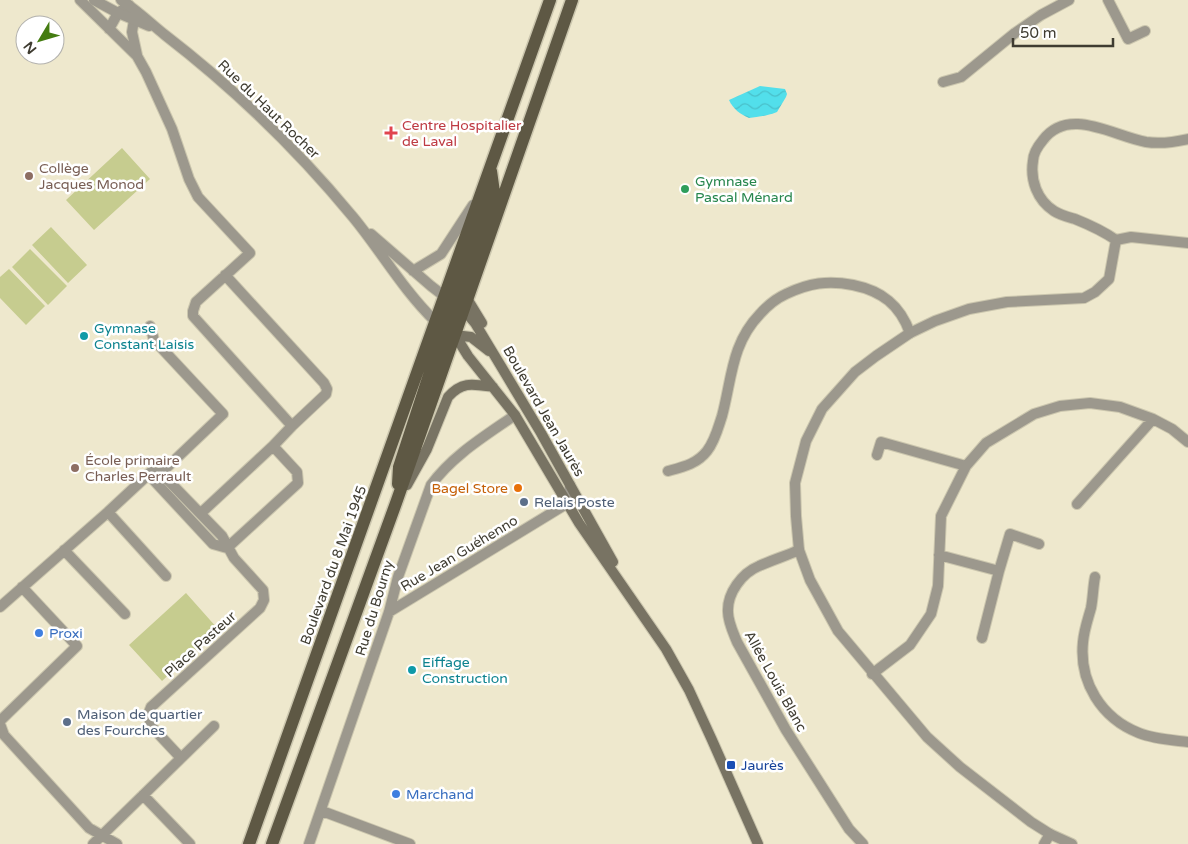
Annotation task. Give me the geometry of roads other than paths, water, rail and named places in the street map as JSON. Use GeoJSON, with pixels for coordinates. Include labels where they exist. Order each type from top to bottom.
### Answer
{"type":"FeatureCollection","features":[{"type":"Feature","properties":{"kind":"main road","name":"Boulevard du 8 Mai 1945"},"geometry":{"type":"LineString","coordinates":[[445,328],[457,302],[483,189],[550,0]]}},
{"type":"Feature","properties":{"kind":"main road","name":"Boulevard du 8 Mai 1945"},"geometry":{"type":"LineString","coordinates":[[249,844],[572,0]]}},
{"type":"Feature","properties":{"kind":"main road"},"geometry":{"type":"LineString","coordinates":[[457,302],[494,192],[491,168]]}},
{"type":"Feature","properties":{"kind":"main road","name":"Boulevard Jean Jaurès"},"geometry":{"type":"LineString","coordinates":[[457,302],[475,323],[495,356],[613,561],[622,584]]}},
{"type":"Feature","properties":{"kind":"main road"},"geometry":{"type":"LineString","coordinates":[[396,503],[399,467],[445,328],[471,337],[495,356]]}},
{"type":"Feature","properties":{"kind":"main road","name":"Boulevard Jean Jaurès"},"geometry":{"type":"LineString","coordinates":[[445,328],[515,415],[579,523],[666,649],[689,690],[758,844]]}},
{"type":"Feature","properties":{"kind":"main road"},"geometry":{"type":"LineString","coordinates":[[272,844],[396,503],[427,449],[448,397],[453,391],[468,384],[493,387]]}},
{"type":"Feature","properties":{"kind":"street"},"geometry":{"type":"LineString","coordinates":[[80,0],[137,56],[172,129],[189,179],[198,197],[250,253],[196,302],[193,316],[292,426]]}},
{"type":"Feature","properties":{"kind":"street","name":"Rue du Haut Rocher"},"geometry":{"type":"LineString","coordinates":[[94,0],[118,13],[157,29]]}},
{"type":"Feature","properties":{"kind":"street"},"geometry":{"type":"LineString","coordinates":[[943,82],[961,77],[1041,15],[1070,0]]}},
{"type":"Feature","properties":{"kind":"street"},"geometry":{"type":"LineString","coordinates":[[1108,0],[1128,39],[1145,31]]}},
{"type":"Feature","properties":{"kind":"street"},"geometry":{"type":"LineString","coordinates":[[110,29],[125,2]]}},
{"type":"Feature","properties":{"kind":"street"},"geometry":{"type":"LineString","coordinates":[[125,2],[134,20],[132,32],[137,56]]}},
{"type":"Feature","properties":{"kind":"street","name":"Rue du Haut Rocher"},"geometry":{"type":"LineString","coordinates":[[125,2],[208,68],[310,167],[354,218],[415,300],[445,328]]}},
{"type":"Feature","properties":{"kind":"street"},"geometry":{"type":"LineString","coordinates":[[1188,139],[1173,142],[1147,142],[1083,124],[1072,124],[1057,128],[1048,134],[1033,156],[1031,171],[1037,193],[1054,211],[1100,230],[1116,240],[1131,237],[1188,243]]}},
{"type":"Feature","properties":{"kind":"street"},"geometry":{"type":"LineString","coordinates":[[414,271],[441,254],[483,189]]}},
{"type":"Feature","properties":{"kind":"street","name":"Rue du Haut Rocher"},"geometry":{"type":"LineString","coordinates":[[354,218],[414,271],[457,302]]}},
{"type":"Feature","properties":{"kind":"street"},"geometry":{"type":"LineString","coordinates":[[1072,844],[1050,834],[1031,822],[960,767],[927,738],[838,631],[810,580],[800,550],[795,483],[806,441],[822,409],[855,372],[876,356],[910,333],[935,321],[969,309],[1007,302],[1084,298],[1095,292],[1109,278],[1116,240]]}},
{"type":"Feature","properties":{"kind":"street"},"geometry":{"type":"LineString","coordinates":[[201,513],[274,446],[326,394],[327,389],[324,383],[225,275]]}},
{"type":"Feature","properties":{"kind":"street"},"geometry":{"type":"LineString","coordinates":[[668,472],[690,466],[707,452],[719,427],[735,354],[749,325],[774,299],[804,285],[838,282],[870,289],[894,304],[906,320],[910,333]]}},
{"type":"Feature","properties":{"kind":"street"},"geometry":{"type":"LineString","coordinates":[[0,607],[108,512],[148,474],[151,472],[161,473],[223,414],[154,340],[150,326]]}},
{"type":"Feature","properties":{"kind":"street"},"geometry":{"type":"LineString","coordinates":[[872,674],[910,645],[931,614],[938,586],[941,516],[966,466],[986,443],[1034,414],[1060,406],[1090,403],[1120,407],[1153,419],[1172,429],[1188,442]]}},
{"type":"Feature","properties":{"kind":"street","name":"Rue du Bourny"},"geometry":{"type":"LineString","coordinates":[[309,844],[322,811],[389,612],[398,577],[432,485],[441,472],[456,457],[515,415]]}},
{"type":"Feature","properties":{"kind":"street"},"geometry":{"type":"LineString","coordinates":[[1077,504],[1153,419]]}},
{"type":"Feature","properties":{"kind":"street"},"geometry":{"type":"LineString","coordinates":[[877,455],[881,442],[966,466]]}},
{"type":"Feature","properties":{"kind":"street"},"geometry":{"type":"LineString","coordinates":[[227,548],[298,482],[297,472],[274,446]]}},
{"type":"Feature","properties":{"kind":"street","name":"Place Pasteur"},"geometry":{"type":"LineString","coordinates":[[161,473],[222,536],[227,548],[241,567],[263,590],[264,600],[260,608],[151,707],[148,715],[152,727],[181,758]]}},
{"type":"Feature","properties":{"kind":"street","name":"Place Pasteur"},"geometry":{"type":"LineString","coordinates":[[148,474],[213,544],[227,548]]}},
{"type":"Feature","properties":{"kind":"street"},"geometry":{"type":"LineString","coordinates":[[568,503],[570,485]]}},
{"type":"Feature","properties":{"kind":"street","name":"Rue Jean Guéhenno"},"geometry":{"type":"LineString","coordinates":[[389,612],[568,503]]}},
{"type":"Feature","properties":{"kind":"street"},"geometry":{"type":"LineString","coordinates":[[108,512],[166,576]]}},
{"type":"Feature","properties":{"kind":"street"},"geometry":{"type":"LineString","coordinates":[[982,638],[1010,534],[1039,544]]}},
{"type":"Feature","properties":{"kind":"street"},"geometry":{"type":"LineString","coordinates":[[64,550],[126,614]]}},
{"type":"Feature","properties":{"kind":"street","name":"Allée Louis Blanc"},"geometry":{"type":"LineString","coordinates":[[800,550],[759,566],[745,574],[736,585],[730,598],[729,619],[737,642],[786,730],[849,829],[863,844]]}},
{"type":"Feature","properties":{"kind":"street"},"geometry":{"type":"LineString","coordinates":[[939,555],[999,571]]}},
{"type":"Feature","properties":{"kind":"street"},"geometry":{"type":"LineString","coordinates":[[1094,577],[1091,605],[1083,640],[1082,660],[1094,697],[1119,723],[1139,733],[1164,740],[1188,742]]}},
{"type":"Feature","properties":{"kind":"street"},"geometry":{"type":"LineString","coordinates":[[22,587],[77,646],[0,722],[4,735],[89,828],[117,844]]}},
{"type":"Feature","properties":{"kind":"street"},"geometry":{"type":"LineString","coordinates":[[92,844],[214,726]]}},
{"type":"Feature","properties":{"kind":"street"},"geometry":{"type":"LineString","coordinates":[[143,795],[190,844]]}},
{"type":"Feature","properties":{"kind":"street"},"geometry":{"type":"LineString","coordinates":[[322,811],[410,844]]}},
{"type":"Feature","properties":{"kind":"street"},"geometry":{"type":"LineString","coordinates":[[1044,844],[1050,834]]}},
{"type":"Feature","properties":{"kind":"water"},"geometry":{"type":"Polygon","coordinates":[[[760,86],[785,89],[786,97],[777,112],[749,118],[737,111],[729,100],[760,86]]]}},
{"type":"Feature","properties":{"kind":"place","name":"Centre Hospitalier de Laval"},"geometry":{"type":"Point","coordinates":[391,133]}},
{"type":"Feature","properties":{"kind":"place","name":"Collège Jacques Monod"},"geometry":{"type":"Point","coordinates":[29,176]}},
{"type":"Feature","properties":{"kind":"place","name":"Gymnase Pascal Ménard"},"geometry":{"type":"Point","coordinates":[685,189]}},
{"type":"Feature","properties":{"kind":"place","name":"Gymnase Constant Laisis"},"geometry":{"type":"Point","coordinates":[84,336]}},
{"type":"Feature","properties":{"kind":"place","name":"École primaire Charles Perrault"},"geometry":{"type":"Point","coordinates":[75,468]}},
{"type":"Feature","properties":{"kind":"place","name":"Bagel Store"},"geometry":{"type":"Point","coordinates":[518,488]}},
{"type":"Feature","properties":{"kind":"place","name":"Relais Poste"},"geometry":{"type":"Point","coordinates":[524,502]}},
{"type":"Feature","properties":{"kind":"place","name":"Proxi"},"geometry":{"type":"Point","coordinates":[39,633]}},
{"type":"Feature","properties":{"kind":"place","name":"Eiffage Construction"},"geometry":{"type":"Point","coordinates":[412,670]}},
{"type":"Feature","properties":{"kind":"place","name":"Maison de quartier des Fourches"},"geometry":{"type":"Point","coordinates":[67,722]}},
{"type":"Feature","properties":{"kind":"place","name":"Jaurès"},"geometry":{"type":"Point","coordinates":[731,765]}},
{"type":"Feature","properties":{"kind":"place","name":"Marchand"},"geometry":{"type":"Point","coordinates":[396,794]}}]}
